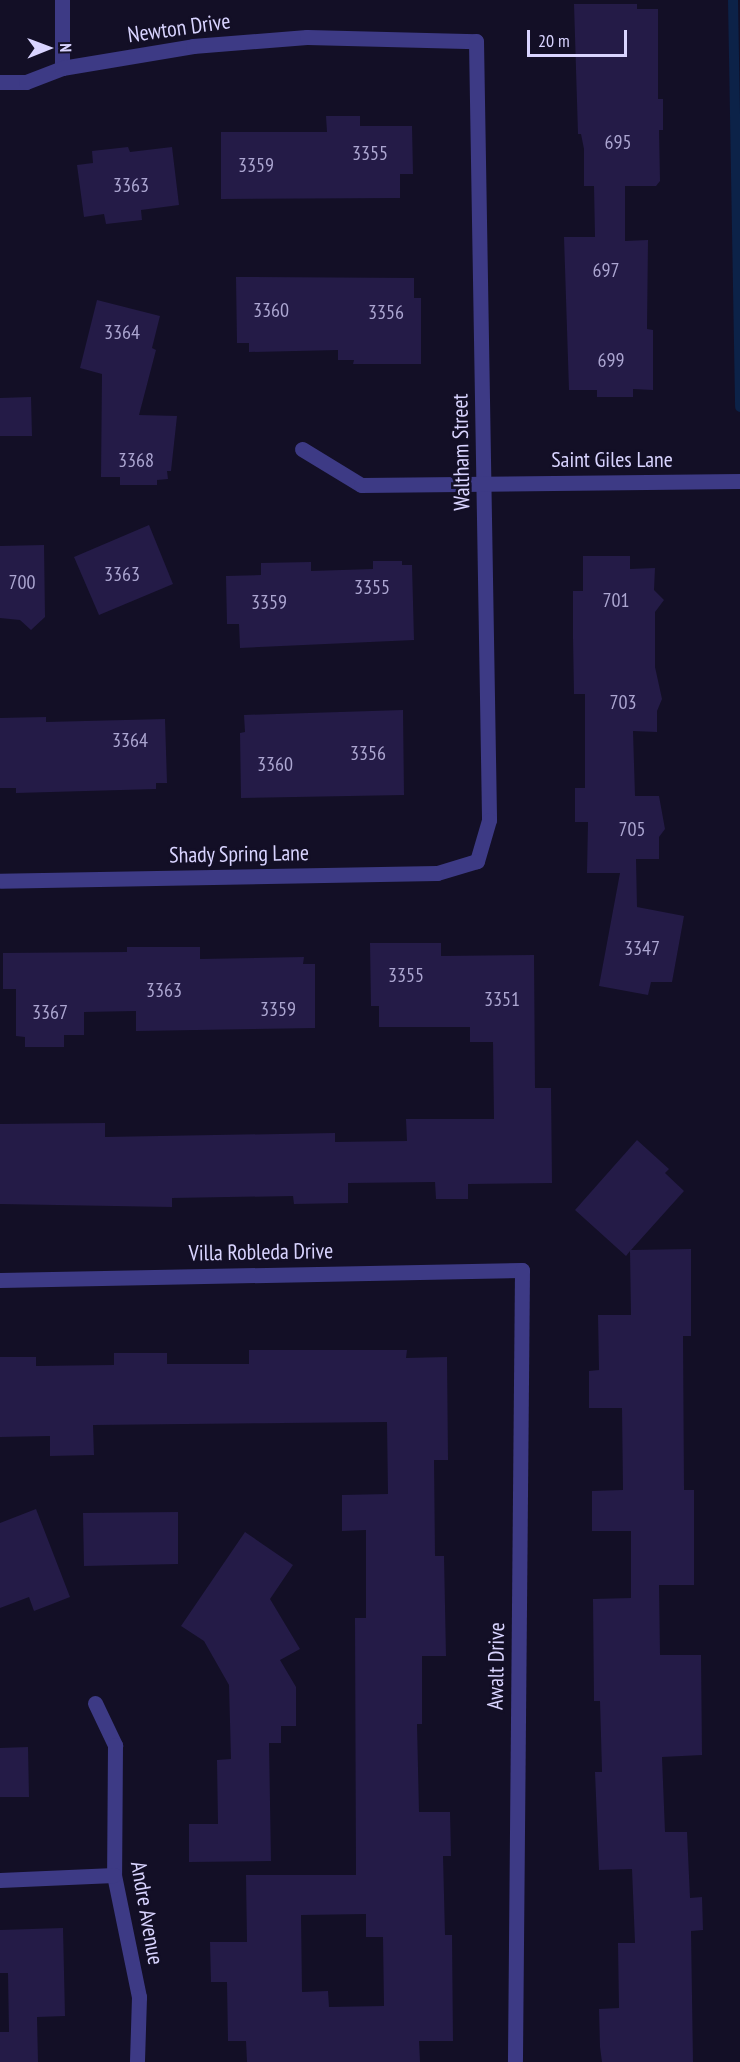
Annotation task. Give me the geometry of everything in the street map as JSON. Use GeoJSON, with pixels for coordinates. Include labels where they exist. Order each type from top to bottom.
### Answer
{"type":"FeatureCollection","features":[{"type":"Feature","properties":{"kind":"street"},"geometry":{"type":"LineString","coordinates":[[62,0],[62,68]]}},
{"type":"Feature","properties":{"kind":"street","name":"Newton Drive"},"geometry":{"type":"LineString","coordinates":[[0,82],[26,82],[62,68],[194,46],[307,37],[476,41]]}},
{"type":"Feature","properties":{"kind":"street","name":"Waltham Street"},"geometry":{"type":"LineString","coordinates":[[476,41],[489,820],[477,861]]}},
{"type":"Feature","properties":{"kind":"street","name":"Saint Giles Lane"},"geometry":{"type":"LineString","coordinates":[[302,449],[361,484],[740,481]]}},
{"type":"Feature","properties":{"kind":"street","name":"Shady Spring Lane"},"geometry":{"type":"LineString","coordinates":[[0,881],[437,873],[477,861]]}},
{"type":"Feature","properties":{"kind":"street","name":"Villa Robleda Drive"},"geometry":{"type":"LineString","coordinates":[[0,1280],[522,1270]]}},
{"type":"Feature","properties":{"kind":"street","name":"Awalt Drive"},"geometry":{"type":"LineString","coordinates":[[515,2062],[522,1270]]}},
{"type":"Feature","properties":{"kind":"street","name":"Andre Avenue"},"geometry":{"type":"LineString","coordinates":[[95,1703],[116,1745],[114,1875],[139,1997],[137,2062]]}},
{"type":"Feature","properties":{"kind":"street"},"geometry":{"type":"LineString","coordinates":[[0,1880],[114,1875]]}},
{"type":"Feature","properties":{"kind":"building"},"geometry":{"type":"Polygon","coordinates":[[[574,4],[637,4],[637,9],[658,9],[658,99],[663,99],[663,130],[659,130],[660,181],[656,186],[625,186],[625,241],[648,240],[647,329],[653,330],[653,390],[633,389],[633,397],[597,397],[597,390],[569,390],[564,237],[595,237],[594,186],[584,186],[584,149],[581,134],[578,134],[574,4]]]}},
{"type":"Feature","properties":{"kind":"building"},"geometry":{"type":"Polygon","coordinates":[[[326,116],[360,116],[360,126],[412,126],[413,174],[400,174],[400,198],[221,199],[221,132],[327,132],[326,116]]]}},
{"type":"Feature","properties":{"kind":"building"},"geometry":{"type":"Polygon","coordinates":[[[128,147],[130,152],[172,147],[179,205],[141,210],[142,220],[106,224],[104,214],[84,217],[77,165],[93,163],[92,151],[128,147]]]}},
{"type":"Feature","properties":{"kind":"building"},"geometry":{"type":"Polygon","coordinates":[[[236,277],[414,278],[414,298],[421,298],[421,364],[353,364],[354,360],[338,360],[338,350],[249,352],[249,343],[237,343],[236,277]]]}},
{"type":"Feature","properties":{"kind":"building"},"geometry":{"type":"Polygon","coordinates":[[[97,300],[160,316],[152,348],[156,350],[139,415],[177,416],[171,471],[167,471],[168,479],[157,480],[157,485],[120,485],[120,477],[101,477],[102,374],[80,368],[97,300]]]}},
{"type":"Feature","properties":{"kind":"building"},"geometry":{"type":"Polygon","coordinates":[[[31,397],[32,436],[0,436],[0,398],[31,397]]]}},
{"type":"Feature","properties":{"kind":"building"},"geometry":{"type":"Polygon","coordinates":[[[149,525],[173,584],[99,615],[74,557],[149,525]]]}},
{"type":"Feature","properties":{"kind":"building"},"geometry":{"type":"Polygon","coordinates":[[[44,545],[45,617],[31,630],[20,620],[0,618],[0,546],[44,545]]]}},
{"type":"Feature","properties":{"kind":"building"},"geometry":{"type":"Polygon","coordinates":[[[583,556],[630,556],[630,569],[655,568],[654,590],[664,600],[655,612],[655,667],[662,699],[657,711],[657,732],[633,731],[635,796],[659,796],[665,829],[659,837],[659,859],[636,859],[637,907],[684,916],[672,982],[651,982],[648,995],[599,986],[620,873],[587,873],[588,822],[575,822],[575,788],[585,788],[585,694],[574,694],[573,637],[573,591],[583,591],[583,556]]]}},
{"type":"Feature","properties":{"kind":"building"},"geometry":{"type":"Polygon","coordinates":[[[373,561],[402,561],[402,565],[412,565],[414,640],[240,648],[239,624],[227,624],[226,576],[261,575],[261,563],[311,562],[311,571],[373,569],[373,561]]]}},
{"type":"Feature","properties":{"kind":"building"},"geometry":{"type":"Polygon","coordinates":[[[403,710],[404,795],[241,798],[240,733],[245,732],[244,715],[403,710]]]}},
{"type":"Feature","properties":{"kind":"building"},"geometry":{"type":"Polygon","coordinates":[[[46,717],[46,722],[165,719],[167,783],[156,783],[156,789],[16,793],[16,788],[0,788],[0,718],[46,717]]]}},
{"type":"Feature","properties":{"kind":"building"},"geometry":{"type":"Polygon","coordinates":[[[370,943],[441,943],[441,956],[534,955],[535,1088],[551,1088],[552,1183],[468,1184],[468,1199],[436,1199],[435,1182],[348,1183],[348,1203],[294,1204],[293,1196],[172,1198],[172,1207],[0,1204],[0,1124],[105,1123],[105,1137],[335,1133],[335,1142],[407,1141],[406,1119],[494,1119],[493,1042],[470,1042],[470,1027],[379,1027],[379,1006],[371,1006],[370,943]]]}},
{"type":"Feature","properties":{"kind":"building"},"geometry":{"type":"Polygon","coordinates":[[[127,947],[200,947],[200,959],[304,957],[303,964],[315,964],[315,1028],[136,1031],[136,1011],[84,1012],[84,1035],[64,1035],[64,1047],[25,1047],[25,1037],[16,1036],[16,989],[3,989],[3,953],[127,952],[127,947]]]}},
{"type":"Feature","properties":{"kind":"building"},"geometry":{"type":"Polygon","coordinates":[[[637,1140],[669,1169],[665,1173],[684,1191],[631,1250],[691,1249],[691,1336],[683,1336],[684,1490],[694,1490],[694,1585],[659,1585],[660,1655],[701,1655],[702,1755],[662,1757],[665,1832],[687,1832],[690,1898],[702,1897],[703,1930],[691,1931],[693,2062],[602,2062],[600,2047],[599,2009],[619,2008],[618,1943],[635,1943],[632,1869],[599,1870],[595,1772],[602,1772],[600,1701],[594,1701],[593,1599],[631,1598],[631,1531],[592,1531],[592,1491],[623,1490],[622,1408],[589,1408],[589,1371],[599,1370],[598,1315],[631,1315],[630,1251],[626,1256],[575,1210],[637,1140]]]}},
{"type":"Feature","properties":{"kind":"building"},"geometry":{"type":"Polygon","coordinates":[[[249,1350],[407,1350],[406,1358],[447,1357],[448,1460],[434,1460],[435,1556],[444,1556],[446,1656],[422,1656],[422,1724],[417,1724],[419,1812],[450,1812],[451,1856],[443,1856],[445,1935],[452,1935],[453,2041],[419,2041],[420,2062],[247,2062],[246,2041],[228,2041],[227,1982],[211,1982],[210,1942],[247,1942],[246,1875],[356,1875],[355,1618],[366,1618],[366,1530],[342,1531],[342,1495],[388,1494],[387,1422],[93,1425],[94,1455],[50,1456],[50,1436],[0,1437],[0,1357],[36,1357],[36,1366],[114,1365],[114,1353],[167,1353],[167,1364],[249,1364],[249,1350]],[[366,1914],[301,1915],[302,1992],[328,1991],[329,2007],[384,2006],[383,1937],[366,1937],[366,1914]]]}},
{"type":"Feature","properties":{"kind":"building"},"geometry":{"type":"Polygon","coordinates":[[[36,1509],[70,1597],[34,1611],[29,1597],[0,1608],[0,1523],[36,1509]]]}},
{"type":"Feature","properties":{"kind":"building"},"geometry":{"type":"Polygon","coordinates":[[[178,1512],[178,1564],[84,1566],[83,1513],[178,1512]]]}},
{"type":"Feature","properties":{"kind":"building"},"geometry":{"type":"Polygon","coordinates":[[[245,1532],[293,1565],[270,1599],[300,1649],[280,1660],[296,1687],[296,1726],[281,1726],[281,1743],[269,1743],[271,1861],[189,1862],[189,1824],[218,1824],[217,1760],[231,1759],[229,1685],[204,1641],[181,1626],[245,1532]]]}},
{"type":"Feature","properties":{"kind":"building"},"geometry":{"type":"Polygon","coordinates":[[[28,1747],[29,1797],[0,1797],[0,1748],[28,1747]]]}},
{"type":"Feature","properties":{"kind":"building"},"geometry":{"type":"Polygon","coordinates":[[[63,1928],[65,2016],[37,2017],[38,2062],[0,2062],[0,2032],[9,2032],[8,1973],[0,1973],[0,1930],[63,1928]]]}},
{"type":"Feature","properties":{"kind":"waterway"},"geometry":{"type":"LineString","coordinates":[[733,0],[740,407]]}}]}
